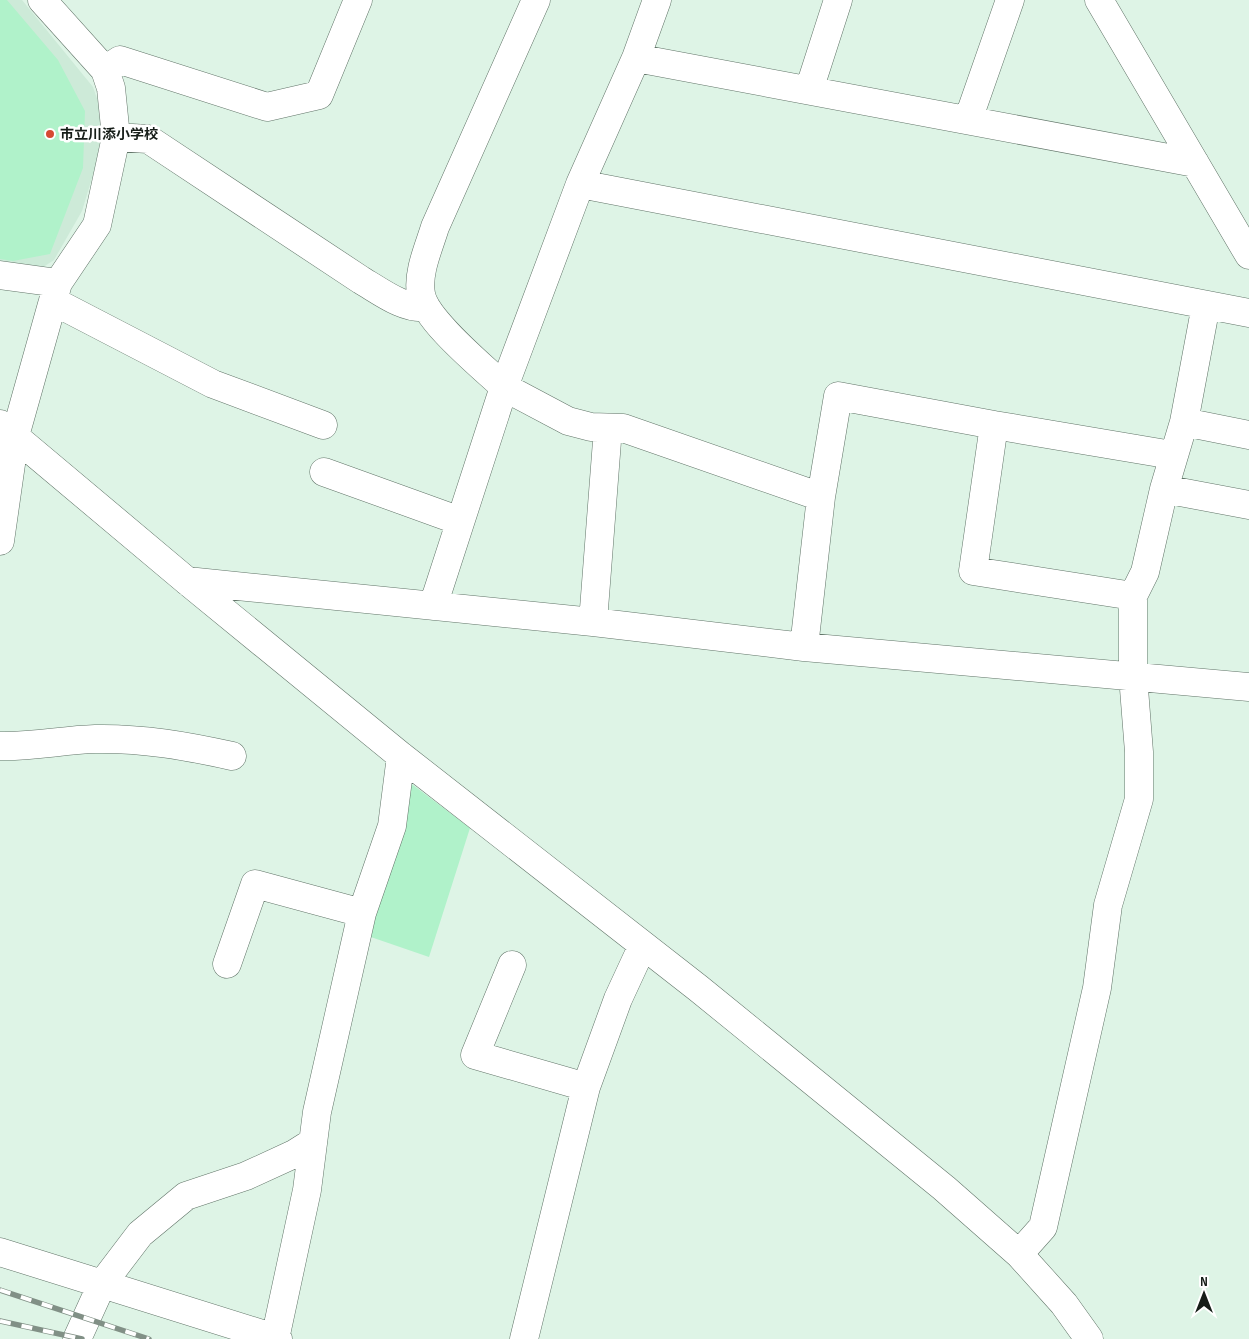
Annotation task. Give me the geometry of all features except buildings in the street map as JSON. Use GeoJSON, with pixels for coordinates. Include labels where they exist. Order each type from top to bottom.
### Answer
{"type":"FeatureCollection","features":[{"type":"Feature","properties":{"kind":"street"},"geometry":{"type":"LineString","coordinates":[[0,541],[8,430],[55,292],[97,225],[116,137],[111,88],[105,70],[42,0]]}},
{"type":"Feature","properties":{"kind":"street"},"geometry":{"type":"LineString","coordinates":[[105,70],[120,60],[267,107],[319,95],[358,0]]}},
{"type":"Feature","properties":{"kind":"street"},"geometry":{"type":"LineString","coordinates":[[536,0],[435,227],[423,267],[421,294],[430,315],[504,387],[568,421],[591,427],[623,428],[821,497]]}},
{"type":"Feature","properties":{"kind":"street"},"geometry":{"type":"LineString","coordinates":[[433,606],[504,387],[580,184],[636,58],[657,0]]}},
{"type":"Feature","properties":{"kind":"street"},"geometry":{"type":"LineString","coordinates":[[810,90],[838,0]]}},
{"type":"Feature","properties":{"kind":"street"},"geometry":{"type":"LineString","coordinates":[[968,120],[1010,0]]}},
{"type":"Feature","properties":{"kind":"street"},"geometry":{"type":"LineString","coordinates":[[1099,0],[1249,254]]}},
{"type":"Feature","properties":{"kind":"street"},"geometry":{"type":"LineString","coordinates":[[636,58],[1194,162]]}},
{"type":"Feature","properties":{"kind":"street"},"geometry":{"type":"LineString","coordinates":[[116,137],[148,139],[361,280],[416,308],[426,307]]}},
{"type":"Feature","properties":{"kind":"street"},"geometry":{"type":"LineString","coordinates":[[580,184],[1249,313]]}},
{"type":"Feature","properties":{"kind":"street"},"geometry":{"type":"LineString","coordinates":[[0,275],[55,292],[213,384],[323,425]]}},
{"type":"Feature","properties":{"kind":"street"},"geometry":{"type":"LineString","coordinates":[[1019,1254],[1043,1227],[1097,988],[1108,905],[1139,799],[1139,752],[1133,676],[1134,596],[1146,572],[1172,455],[1184,422],[1206,305]]}},
{"type":"Feature","properties":{"kind":"street"},"geometry":{"type":"LineString","coordinates":[[804,647],[821,497],[838,396],[1172,455]]}},
{"type":"Feature","properties":{"kind":"street"},"geometry":{"type":"LineString","coordinates":[[1184,422],[1249,435]]}},
{"type":"Feature","properties":{"kind":"street"},"geometry":{"type":"LineString","coordinates":[[994,424],[973,571],[1134,596]]}},
{"type":"Feature","properties":{"kind":"street"},"geometry":{"type":"LineString","coordinates":[[593,622],[608,428]]}},
{"type":"Feature","properties":{"kind":"street"},"geometry":{"type":"LineString","coordinates":[[8,430],[187,581],[401,756],[643,946],[944,1188],[1019,1254],[1064,1304],[1089,1339]]}},
{"type":"Feature","properties":{"kind":"street"},"geometry":{"type":"LineString","coordinates":[[324,472],[460,521]]}},
{"type":"Feature","properties":{"kind":"street"},"geometry":{"type":"LineString","coordinates":[[1164,489],[1249,505]]}},
{"type":"Feature","properties":{"kind":"street"},"geometry":{"type":"LineString","coordinates":[[187,581],[593,622],[804,647],[1249,687]]}},
{"type":"Feature","properties":{"kind":"street"},"geometry":{"type":"LineString","coordinates":[[0,746],[23,746],[94,739],[132,739],[232,756]]}},
{"type":"Feature","properties":{"kind":"street"},"geometry":{"type":"LineString","coordinates":[[0,1252],[276,1339],[307,1190],[317,1112],[362,913],[392,826],[401,756]]}},
{"type":"Feature","properties":{"kind":"street"},"geometry":{"type":"LineString","coordinates":[[227,964],[255,884],[362,913]]}},
{"type":"Feature","properties":{"kind":"street"},"geometry":{"type":"LineString","coordinates":[[524,1339],[586,1087],[618,999],[643,946]]}},
{"type":"Feature","properties":{"kind":"street"},"geometry":{"type":"LineString","coordinates":[[512,965],[475,1055],[586,1087]]}},
{"type":"Feature","properties":{"kind":"street"},"geometry":{"type":"LineString","coordinates":[[77,1339],[102,1284],[140,1234],[186,1196],[246,1176],[294,1154],[313,1142]]}},
{"type":"Feature","properties":{"kind":"shaded area","name":"市立川添小学校"},"geometry":{"type":"Polygon","coordinates":[[[0,0],[22,0],[93,87],[102,113],[99,155],[82,211],[54,260],[34,273],[0,269],[0,0]]]}},
{"type":"Feature","properties":{"kind":"green space","name":"市立川添小学校"},"geometry":{"type":"Polygon","coordinates":[[[0,0],[7,0],[58,60],[85,111],[83,168],[50,254],[13,261],[0,259],[0,0]]]}},
{"type":"Feature","properties":{"kind":"green space"},"geometry":{"type":"Polygon","coordinates":[[[405,779],[470,828],[429,957],[365,935],[405,779]]]}},
{"type":"Feature","properties":{"kind":"railway"},"geometry":{"type":"LineString","coordinates":[[0,1290],[149,1339]]}},
{"type":"Feature","properties":{"kind":"railway"},"geometry":{"type":"LineString","coordinates":[[0,1321],[82,1339]]}},
{"type":"Feature","properties":{"kind":"place","name":"市立川添小学校"},"geometry":{"type":"Point","coordinates":[50,134]}}]}
